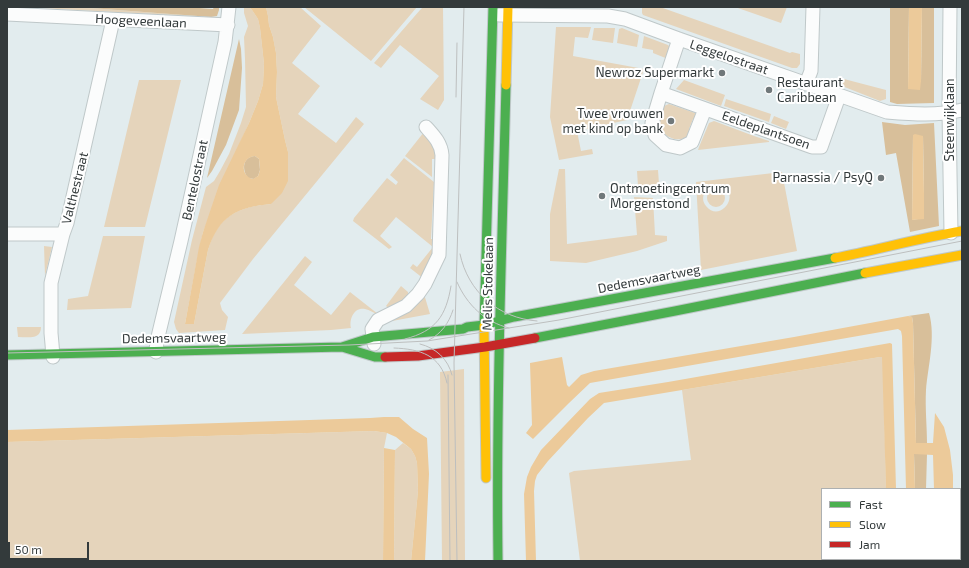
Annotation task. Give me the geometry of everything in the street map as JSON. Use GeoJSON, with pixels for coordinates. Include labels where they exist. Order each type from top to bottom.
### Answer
{"type":"FeatureCollection","features":[{"type":"Feature","properties":{"kind":"street","name":"Bentelostraat"},"geometry":{"type":"LineString","coordinates":[[156,352],[157,341],[181,241],[225,42],[230,7]]}},
{"type":"Feature","properties":{"kind":"street"},"geometry":{"type":"LineString","coordinates":[[806,84],[811,71],[813,7]]}},
{"type":"Feature","properties":{"kind":"street","name":"Steenwijklaan"},"geometry":{"type":"LineString","coordinates":[[950,7],[949,113],[957,232]]}},
{"type":"Feature","properties":{"kind":"street","name":"Leggelostraat"},"geometry":{"type":"LineString","coordinates":[[493,11],[608,16],[626,13],[679,39],[887,112],[920,114],[949,113],[962,110]]}},
{"type":"Feature","properties":{"kind":"street","name":"Melis Stokelaan"},"geometry":{"type":"LineString","coordinates":[[486,483],[484,325],[493,11]]}},
{"type":"Feature","properties":{"kind":"street","name":"Melis Stokelaan"},"geometry":{"type":"LineString","coordinates":[[498,561],[497,490],[501,267],[508,11]]}},
{"type":"Feature","properties":{"kind":"street","name":"Hoogeveenlaan"},"geometry":{"type":"LineString","coordinates":[[7,14],[228,25]]}},
{"type":"Feature","properties":{"kind":"street","name":"Valthestraat"},"geometry":{"type":"LineString","coordinates":[[53,355],[51,333],[51,283],[67,223],[113,20]]}},
{"type":"Feature","properties":{"kind":"street","name":"Eeldeplantsoen"},"geometry":{"type":"LineString","coordinates":[[679,39],[652,123],[655,135],[666,145],[680,148],[692,142],[705,109]]}},
{"type":"Feature","properties":{"kind":"street","name":"Eeldeplantsoen"},"geometry":{"type":"LineString","coordinates":[[662,93],[812,147],[821,147],[839,96]]}},
{"type":"Feature","properties":{"kind":"street"},"geometry":{"type":"LineString","coordinates":[[375,357],[372,329],[378,320],[406,306],[418,294],[425,284],[438,255],[442,155],[441,147],[435,136],[426,127]]}},
{"type":"Feature","properties":{"kind":"street","name":"Dedemsvaartweg"},"geometry":{"type":"LineString","coordinates":[[342,348],[373,337],[484,325],[514,317],[859,253],[938,234],[957,232]]}},
{"type":"Feature","properties":{"kind":"street"},"geometry":{"type":"LineString","coordinates":[[7,234],[63,234]]}},
{"type":"Feature","properties":{"kind":"street","name":"Dedemsvaartweg"},"geometry":{"type":"LineString","coordinates":[[7,355],[342,348],[375,357],[418,356],[485,347],[683,309],[883,268],[922,263],[962,255]]}},
{"type":"Feature","properties":{"kind":"shaded area"},"geometry":{"type":"Polygon","coordinates":[[[20,7],[77,7],[211,17],[20,7]]]}},
{"type":"Feature","properties":{"kind":"shaded area"},"geometry":{"type":"Polygon","coordinates":[[[77,7],[186,7],[213,9],[214,7],[219,7],[219,10],[217,16],[211,17],[77,7]]]}},
{"type":"Feature","properties":{"kind":"shaded area"},"geometry":{"type":"Polygon","coordinates":[[[244,7],[249,7],[258,19],[264,64],[263,84],[258,101],[203,232],[185,324],[194,324],[208,250],[216,231],[228,217],[234,213],[256,206],[271,204],[288,152],[276,97],[276,53],[266,7],[300,7],[321,26],[292,63],[320,86],[298,114],[336,143],[356,117],[364,124],[253,259],[220,303],[222,310],[228,317],[225,330],[179,333],[174,322],[192,240],[206,187],[214,181],[229,154],[246,107],[244,37],[248,26],[244,13],[244,7]]]}},
{"type":"Feature","properties":{"kind":"shaded area"},"geometry":{"type":"Polygon","coordinates":[[[249,7],[266,7],[273,37],[277,72],[276,97],[288,152],[288,181],[282,193],[271,204],[259,205],[239,211],[224,221],[218,229],[212,238],[208,250],[194,324],[185,324],[203,232],[219,185],[249,123],[263,84],[264,64],[260,28],[258,19],[249,7]],[[255,156],[250,157],[245,163],[244,171],[253,179],[258,176],[260,170],[259,159],[255,156]]]}},
{"type":"Feature","properties":{"kind":"shaded area"},"geometry":{"type":"Polygon","coordinates":[[[304,7],[417,7],[371,61],[304,7]]]}},
{"type":"Feature","properties":{"kind":"shaded area"},"geometry":{"type":"Polygon","coordinates":[[[423,7],[443,7],[444,100],[438,110],[420,99],[439,76],[400,45],[381,68],[374,63],[423,7]]]}},
{"type":"Feature","properties":{"kind":"shaded area"},"geometry":{"type":"Polygon","coordinates":[[[642,7],[660,7],[790,53],[800,54],[800,64],[797,68],[792,68],[643,15],[642,7]]]}},
{"type":"Feature","properties":{"kind":"shaded area"},"geometry":{"type":"Polygon","coordinates":[[[735,7],[787,7],[781,23],[735,7]]]}},
{"type":"Feature","properties":{"kind":"shaded area"},"geometry":{"type":"Polygon","coordinates":[[[890,7],[909,7],[908,88],[921,81],[922,7],[934,7],[934,103],[897,104],[890,102],[890,7]]]}},
{"type":"Feature","properties":{"kind":"shaded area"},"geometry":{"type":"Polygon","coordinates":[[[909,7],[922,7],[920,90],[908,89],[909,7]]]}},
{"type":"Feature","properties":{"kind":"shaded area"},"geometry":{"type":"Polygon","coordinates":[[[556,27],[591,27],[588,38],[575,37],[573,56],[644,69],[627,120],[577,131],[581,151],[592,149],[593,154],[559,160],[550,117],[556,27]]]}},
{"type":"Feature","properties":{"kind":"shaded area"},"geometry":{"type":"Polygon","coordinates":[[[594,28],[615,28],[613,43],[592,40],[594,28]]]}},
{"type":"Feature","properties":{"kind":"shaded area"},"geometry":{"type":"Polygon","coordinates":[[[622,28],[639,35],[637,47],[617,43],[619,29],[622,28]]]}},
{"type":"Feature","properties":{"kind":"shaded area"},"geometry":{"type":"Polygon","coordinates":[[[644,36],[668,45],[670,47],[668,59],[653,53],[653,50],[642,48],[644,36]]]}},
{"type":"Feature","properties":{"kind":"shaded area"},"geometry":{"type":"Polygon","coordinates":[[[239,39],[242,68],[239,110],[226,145],[207,178],[239,39]]]}},
{"type":"Feature","properties":{"kind":"shaded area"},"geometry":{"type":"Polygon","coordinates":[[[844,79],[886,90],[886,99],[880,101],[842,86],[844,79]]]}},
{"type":"Feature","properties":{"kind":"shaded area"},"geometry":{"type":"Polygon","coordinates":[[[139,80],[181,80],[145,227],[104,227],[139,80]]]}},
{"type":"Feature","properties":{"kind":"shaded area"},"geometry":{"type":"Polygon","coordinates":[[[684,80],[725,95],[721,106],[676,89],[684,80]]]}},
{"type":"Feature","properties":{"kind":"shaded area"},"geometry":{"type":"Polygon","coordinates":[[[726,99],[771,114],[769,122],[724,106],[726,99]]]}},
{"type":"Feature","properties":{"kind":"shaded area"},"geometry":{"type":"Polygon","coordinates":[[[669,104],[695,113],[695,120],[693,119],[689,129],[692,130],[683,138],[678,139],[667,136],[660,127],[659,121],[664,106],[669,104]]]}},
{"type":"Feature","properties":{"kind":"shaded area"},"geometry":{"type":"Polygon","coordinates":[[[774,116],[789,122],[786,129],[771,123],[774,116]]]}},
{"type":"Feature","properties":{"kind":"shaded area"},"geometry":{"type":"Polygon","coordinates":[[[714,121],[769,142],[698,150],[709,123],[714,121]]]}},
{"type":"Feature","properties":{"kind":"shaded area"},"geometry":{"type":"Polygon","coordinates":[[[882,122],[905,125],[934,123],[939,226],[910,232],[896,153],[886,155],[882,122]],[[913,136],[912,220],[924,218],[923,136],[913,136]]]}},
{"type":"Feature","properties":{"kind":"shaded area"},"geometry":{"type":"Polygon","coordinates":[[[424,132],[432,141],[438,159],[432,159],[432,177],[405,156],[424,132]]]}},
{"type":"Feature","properties":{"kind":"shaded area"},"geometry":{"type":"Polygon","coordinates":[[[913,135],[923,136],[924,219],[912,220],[913,135]]]}},
{"type":"Feature","properties":{"kind":"shaded area"},"geometry":{"type":"Polygon","coordinates":[[[255,156],[259,159],[260,170],[258,176],[254,179],[248,178],[244,164],[245,161],[255,156]]]}},
{"type":"Feature","properties":{"kind":"shaded area"},"geometry":{"type":"Polygon","coordinates":[[[404,158],[434,182],[431,239],[435,239],[433,257],[424,279],[410,268],[413,264],[417,267],[433,247],[396,217],[380,236],[392,247],[389,249],[353,221],[387,178],[396,185],[398,182],[390,175],[404,158]]]}},
{"type":"Feature","properties":{"kind":"shaded area"},"geometry":{"type":"Polygon","coordinates":[[[559,169],[565,169],[567,244],[637,235],[634,197],[653,198],[655,235],[667,236],[667,241],[637,251],[586,263],[550,261],[550,214],[559,169]]]}},
{"type":"Feature","properties":{"kind":"shaded area"},"geometry":{"type":"Polygon","coordinates":[[[658,170],[659,184],[638,186],[637,171],[658,170]]]}},
{"type":"Feature","properties":{"kind":"shaded area"},"geometry":{"type":"Polygon","coordinates":[[[782,172],[797,251],[701,270],[696,182],[782,172]],[[716,185],[712,186],[703,196],[704,203],[712,211],[723,209],[728,204],[730,198],[729,193],[725,188],[716,185]]]}},
{"type":"Feature","properties":{"kind":"shaded area"},"geometry":{"type":"Polygon","coordinates":[[[716,189],[722,192],[725,198],[722,204],[716,207],[710,204],[707,198],[710,192],[716,189]]]}},
{"type":"Feature","properties":{"kind":"shaded area"},"geometry":{"type":"Polygon","coordinates":[[[103,236],[145,236],[131,308],[67,310],[68,299],[88,296],[103,236]]]}},
{"type":"Feature","properties":{"kind":"shaded area"},"geometry":{"type":"Polygon","coordinates":[[[44,246],[52,247],[45,276],[44,246]]]}},
{"type":"Feature","properties":{"kind":"shaded area"},"geometry":{"type":"Polygon","coordinates":[[[305,256],[312,262],[294,285],[331,315],[350,292],[378,314],[365,309],[358,310],[353,314],[351,328],[242,334],[305,256]]]}},
{"type":"Feature","properties":{"kind":"shaded area"},"geometry":{"type":"Polygon","coordinates":[[[401,286],[408,292],[408,297],[391,310],[386,306],[401,286]]]}},
{"type":"Feature","properties":{"kind":"shaded area"},"geometry":{"type":"Polygon","coordinates":[[[424,294],[430,314],[392,321],[391,319],[424,294]]]}},
{"type":"Feature","properties":{"kind":"shaded area"},"geometry":{"type":"Polygon","coordinates":[[[929,313],[932,342],[926,390],[927,443],[916,443],[913,323],[912,317],[908,316],[929,313]]]}},
{"type":"Feature","properties":{"kind":"shaded area"},"geometry":{"type":"Polygon","coordinates":[[[908,316],[912,317],[916,443],[933,443],[935,413],[944,427],[950,450],[953,488],[934,488],[933,455],[914,454],[915,488],[906,488],[902,336],[901,331],[898,329],[590,383],[533,439],[526,433],[532,425],[530,363],[562,357],[567,385],[569,387],[581,375],[594,371],[908,316]]]}},
{"type":"Feature","properties":{"kind":"shaded area"},"geometry":{"type":"Polygon","coordinates":[[[17,327],[41,327],[39,334],[36,336],[18,337],[17,327]]]}},
{"type":"Feature","properties":{"kind":"shaded area"},"geometry":{"type":"Polygon","coordinates":[[[890,343],[892,344],[896,488],[886,488],[882,357],[604,403],[588,418],[537,475],[534,491],[536,561],[526,561],[524,494],[527,477],[541,450],[590,399],[599,393],[890,343]]]}},
{"type":"Feature","properties":{"kind":"shaded area"},"geometry":{"type":"Polygon","coordinates":[[[883,357],[886,488],[821,488],[821,560],[887,561],[580,561],[569,473],[574,471],[691,460],[682,390],[883,357]]]}},
{"type":"Feature","properties":{"kind":"shaded area"},"geometry":{"type":"Polygon","coordinates":[[[464,369],[465,561],[442,561],[440,372],[464,369]]]}},
{"type":"Feature","properties":{"kind":"shaded area"},"geometry":{"type":"Polygon","coordinates":[[[399,417],[427,438],[429,474],[425,561],[411,561],[418,491],[417,463],[415,456],[411,449],[396,437],[387,433],[374,431],[7,442],[7,430],[399,417]]]}},
{"type":"Feature","properties":{"kind":"shaded area"},"geometry":{"type":"Polygon","coordinates":[[[374,431],[387,433],[384,448],[383,561],[7,561],[7,442],[374,431]]]}},
{"type":"Feature","properties":{"kind":"shaded area"},"geometry":{"type":"Polygon","coordinates":[[[403,443],[411,449],[415,456],[417,463],[418,491],[411,561],[394,561],[395,450],[403,443]]]}},
{"type":"Feature","properties":{"kind":"shaded area"},"geometry":{"type":"Polygon","coordinates":[[[384,448],[395,450],[394,561],[383,561],[384,448]]]}},
{"type":"Feature","properties":{"kind":"shaded area"},"geometry":{"type":"Polygon","coordinates":[[[914,454],[927,454],[926,488],[915,488],[914,454]]]}},
{"type":"Feature","properties":{"kind":"tram line"},"geometry":{"type":"LineString","coordinates":[[457,561],[454,363],[464,7]]}},
{"type":"Feature","properties":{"kind":"tram line"},"geometry":{"type":"LineString","coordinates":[[456,97],[457,43]]}},
{"type":"Feature","properties":{"kind":"tram line"},"geometry":{"type":"LineString","coordinates":[[7,353],[349,345],[427,341],[559,320],[962,241]]}},
{"type":"Feature","properties":{"kind":"tram line"},"geometry":{"type":"LineString","coordinates":[[460,254],[464,268],[470,280],[487,301],[510,315],[537,321]]}},
{"type":"Feature","properties":{"kind":"tram line"},"geometry":{"type":"LineString","coordinates":[[457,282],[466,298],[478,311],[492,322],[509,328]]}},
{"type":"Feature","properties":{"kind":"tram line"},"geometry":{"type":"LineString","coordinates":[[405,339],[425,332],[438,321],[446,306],[451,286]]}},
{"type":"Feature","properties":{"kind":"tram line"},"geometry":{"type":"LineString","coordinates":[[429,340],[444,328],[453,310]]}},
{"type":"Feature","properties":{"kind":"tram line"},"geometry":{"type":"LineString","coordinates":[[420,344],[436,351],[448,364],[452,375]]}},
{"type":"Feature","properties":{"kind":"tram line"},"geometry":{"type":"LineString","coordinates":[[394,348],[412,350],[428,355],[440,366],[447,383]]}},
{"type":"Feature","properties":{"kind":"tram line"},"geometry":{"type":"LineString","coordinates":[[448,375],[450,561]]}},
{"type":"Feature","properties":{"kind":"traffic: fast"},"geometry":{"type":"LineString","coordinates":[[484,326],[493,7]]}},
{"type":"Feature","properties":{"kind":"traffic: fast"},"geometry":{"type":"LineString","coordinates":[[498,561],[499,382],[506,85]]}},
{"type":"Feature","properties":{"kind":"traffic: fast"},"geometry":{"type":"LineString","coordinates":[[342,347],[373,337],[463,329],[514,317],[835,258]]}},
{"type":"Feature","properties":{"kind":"traffic: fast"},"geometry":{"type":"LineString","coordinates":[[535,338],[865,273]]}},
{"type":"Feature","properties":{"kind":"traffic: fast"},"geometry":{"type":"LineString","coordinates":[[7,355],[342,347],[375,357],[385,357]]}},
{"type":"Feature","properties":{"kind":"traffic: slow"},"geometry":{"type":"LineString","coordinates":[[506,85],[508,7]]}},
{"type":"Feature","properties":{"kind":"traffic: slow"},"geometry":{"type":"LineString","coordinates":[[835,258],[962,231]]}},
{"type":"Feature","properties":{"kind":"traffic: slow"},"geometry":{"type":"LineString","coordinates":[[865,273],[962,255]]}},
{"type":"Feature","properties":{"kind":"traffic: slow"},"geometry":{"type":"LineString","coordinates":[[484,326],[486,478]]}},
{"type":"Feature","properties":{"kind":"traffic: jam"},"geometry":{"type":"LineString","coordinates":[[385,357],[418,356],[485,347],[535,338]]}},
{"type":"Feature","properties":{"kind":"place","name":"Newroz Supermarkt"},"geometry":{"type":"Point","coordinates":[722,73]}},
{"type":"Feature","properties":{"kind":"place","name":"Restaurant Caribbean"},"geometry":{"type":"Point","coordinates":[769,90]}},
{"type":"Feature","properties":{"kind":"place","name":"Twee vrouwen met kind op bank"},"geometry":{"type":"Point","coordinates":[671,121]}},
{"type":"Feature","properties":{"kind":"place","name":"Parnassia / PsyQ"},"geometry":{"type":"Point","coordinates":[881,178]}},
{"type":"Feature","properties":{"kind":"place","name":"Ontmoetingcentrum Morgenstond"},"geometry":{"type":"Point","coordinates":[602,196]}}]}
